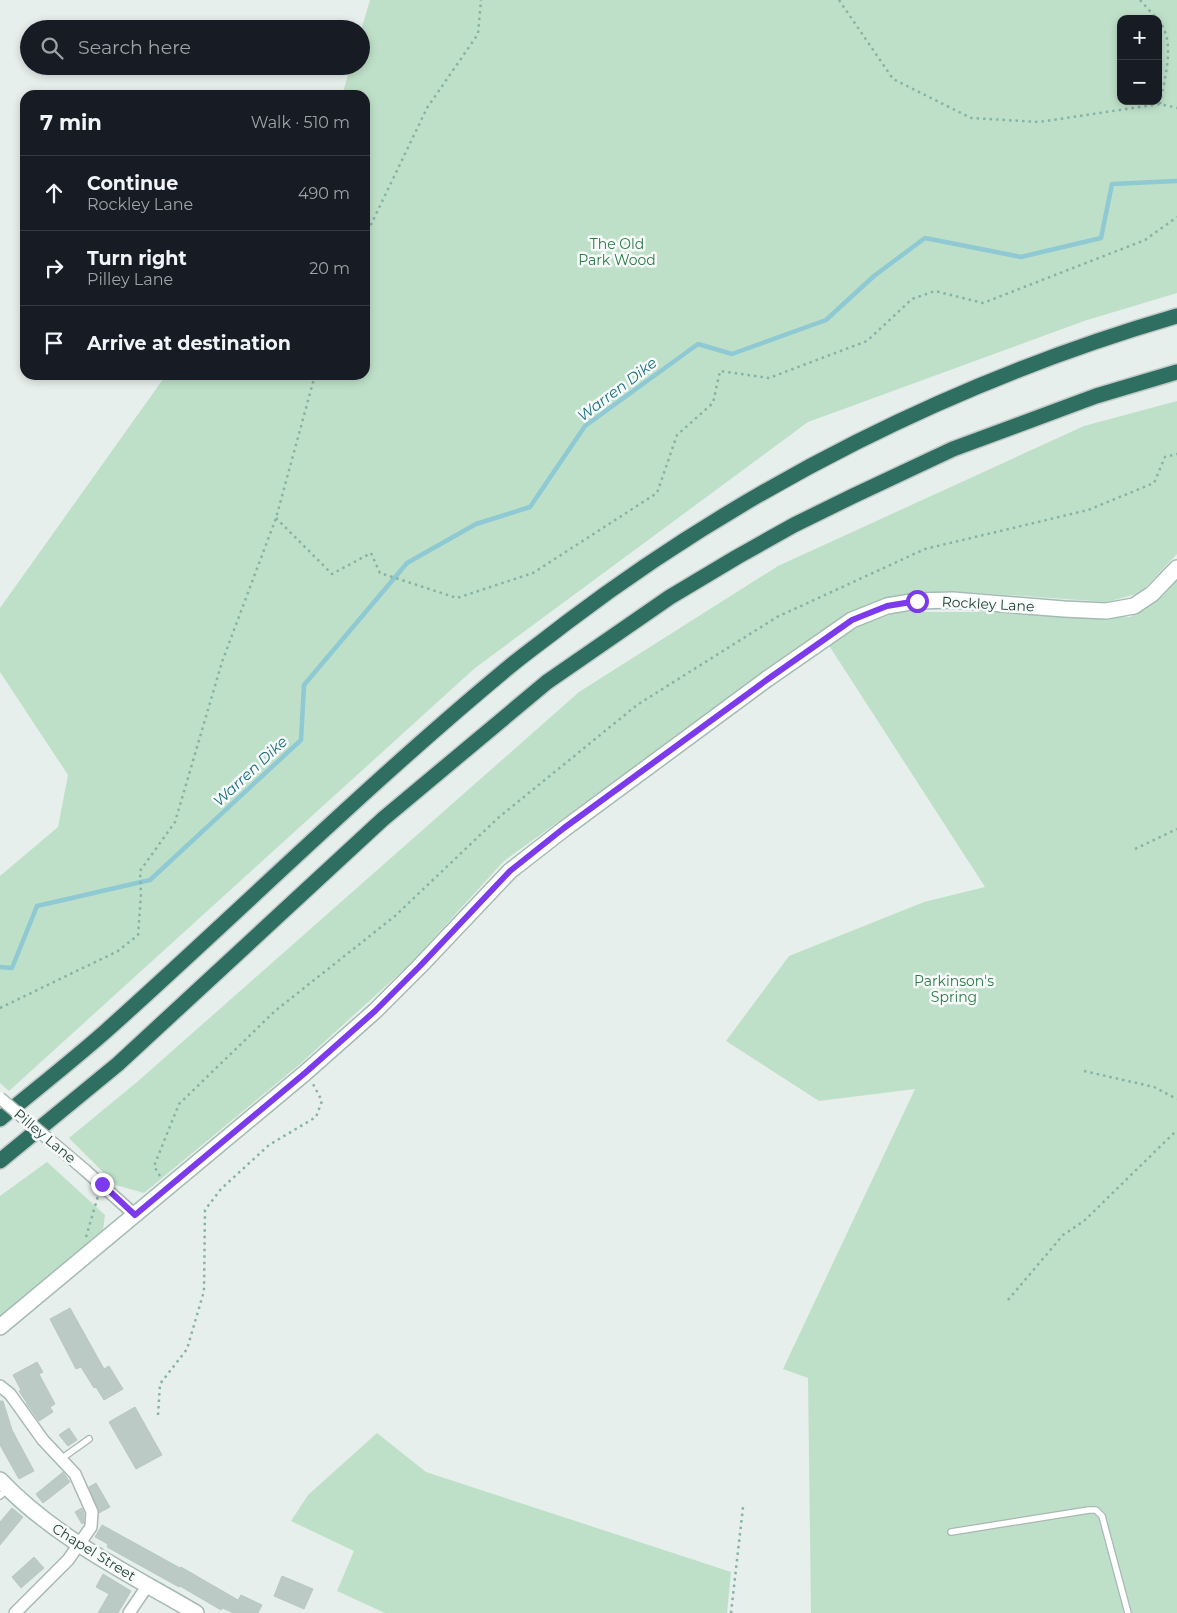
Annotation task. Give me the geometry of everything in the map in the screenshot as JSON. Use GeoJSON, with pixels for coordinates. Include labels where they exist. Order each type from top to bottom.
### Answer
{"type":"FeatureCollection","features":[{"type":"Feature","properties":{"kind":"highway"},"geometry":{"type":"LineString","coordinates":[[0,1119],[104,1033],[367,790],[460,709],[510,666],[611,589],[673,547],[744,504],[844,449],[942,402],[1006,375],[1073,349],[1177,316]]}},
{"type":"Feature","properties":{"kind":"highway"},"geometry":{"type":"LineString","coordinates":[[0,1161],[118,1064],[383,819],[547,682],[654,608],[737,557],[794,525],[953,449],[1096,396],[1177,372]]}},
{"type":"Feature","properties":{"kind":"street","name":"Rockley Lane"},"geometry":{"type":"LineString","coordinates":[[0,1327],[305,1073],[401,985],[510,871],[564,828],[852,620],[887,606],[917,601],[953,600],[1106,611],[1125,608],[1134,606],[1152,594],[1177,568]]}},
{"type":"Feature","properties":{"kind":"street","name":"Pilley Lane"},"geometry":{"type":"LineString","coordinates":[[0,1098],[102,1184],[135,1215]]}},
{"type":"Feature","properties":{"kind":"street"},"geometry":{"type":"LineString","coordinates":[[0,1386],[10,1394],[43,1440],[75,1474],[92,1512],[91,1527],[68,1560],[14,1613]]}},
{"type":"Feature","properties":{"kind":"street","name":"Chapel Street"},"geometry":{"type":"LineString","coordinates":[[3,1488],[78,1545],[196,1613]]}},
{"type":"Feature","properties":{"kind":"street"},"geometry":{"type":"LineString","coordinates":[[129,1613],[148,1585]]}},
{"type":"Feature","properties":{"kind":"lane"},"geometry":{"type":"LineString","coordinates":[[61,1460],[88,1439]]}},
{"type":"Feature","properties":{"kind":"lane"},"geometry":{"type":"LineString","coordinates":[[951,1532],[1096,1510],[1102,1516],[1128,1613]]}},
{"type":"Feature","properties":{"kind":"path"},"geometry":{"type":"LineString","coordinates":[[370,227],[427,108],[478,34],[481,0]]}},
{"type":"Feature","properties":{"kind":"path"},"geometry":{"type":"LineString","coordinates":[[840,0],[893,78],[970,118],[1039,122],[1153,105]]}},
{"type":"Feature","properties":{"kind":"path"},"geometry":{"type":"LineString","coordinates":[[1140,0],[1154,15]]}},
{"type":"Feature","properties":{"kind":"path"},"geometry":{"type":"LineString","coordinates":[[1162,24],[1169,50],[1162,92]]}},
{"type":"Feature","properties":{"kind":"path"},"geometry":{"type":"LineString","coordinates":[[1162,104],[1177,108]]}},
{"type":"Feature","properties":{"kind":"path"},"geometry":{"type":"LineString","coordinates":[[276,518],[332,574],[371,553],[380,573],[457,598],[533,573],[657,493],[677,435],[713,403],[720,371],[769,378],[867,341],[912,299],[935,292],[983,303],[1145,240],[1177,216]]}},
{"type":"Feature","properties":{"kind":"path"},"geometry":{"type":"LineString","coordinates":[[0,1008],[118,951],[138,935],[141,894],[140,871],[175,822],[222,662],[276,518],[314,380]]}},
{"type":"Feature","properties":{"kind":"path"},"geometry":{"type":"LineString","coordinates":[[168,1188],[154,1166],[179,1104],[275,1011],[395,916],[498,818],[637,705],[777,617],[925,549],[1088,510],[1154,483],[1165,456],[1177,454]]}},
{"type":"Feature","properties":{"kind":"path"},"geometry":{"type":"LineString","coordinates":[[1135,849],[1177,829]]}},
{"type":"Feature","properties":{"kind":"path"},"geometry":{"type":"LineString","coordinates":[[1084,1071],[1154,1087],[1177,1099]]}},
{"type":"Feature","properties":{"kind":"path"},"geometry":{"type":"LineString","coordinates":[[158,1414],[160,1384],[186,1349],[204,1291],[206,1210],[221,1189],[270,1145],[316,1117],[322,1101],[316,1087],[305,1073]]}},
{"type":"Feature","properties":{"kind":"path"},"geometry":{"type":"LineString","coordinates":[[1008,1300],[1063,1235],[1084,1221],[1177,1130]]}},
{"type":"Feature","properties":{"kind":"path"},"geometry":{"type":"LineString","coordinates":[[79,1262],[102,1184]]}},
{"type":"Feature","properties":{"kind":"path"},"geometry":{"type":"LineString","coordinates":[[731,1613],[743,1507]]}},
{"type":"Feature","properties":{"kind":"green space","name":"The Old Park Wood"},"geometry":{"type":"Polygon","coordinates":[[[370,0],[1177,0],[1177,293],[1084,321],[808,422],[475,668],[9,1091],[0,1083],[0,876],[58,827],[68,775],[0,672],[0,608],[162,380],[370,380],[370,90],[344,90],[348,75],[370,75],[370,20],[364,20],[370,0]]]}},
{"type":"Feature","properties":{"kind":"green space"},"geometry":{"type":"Polygon","coordinates":[[[1177,401],[1177,554],[1140,593],[1107,602],[950,591],[889,597],[846,614],[504,861],[410,964],[300,1064],[144,1193],[116,1185],[69,1138],[137,1082],[579,692],[778,566],[1084,426],[1177,401]]]}},
{"type":"Feature","properties":{"kind":"green space","name":"Parkinson's Spring"},"geometry":{"type":"Polygon","coordinates":[[[1177,580],[1177,1613],[811,1613],[808,1378],[783,1369],[915,1089],[819,1101],[726,1041],[789,956],[924,902],[985,887],[828,644],[857,626],[898,612],[1013,612],[1130,617],[1163,596],[1177,580]]]}},
{"type":"Feature","properties":{"kind":"green space"},"geometry":{"type":"Polygon","coordinates":[[[47,1162],[105,1215],[103,1230],[0,1316],[0,1196],[47,1162]]]}},
{"type":"Feature","properties":{"kind":"green space"},"geometry":{"type":"Polygon","coordinates":[[[377,1433],[426,1472],[731,1572],[727,1613],[385,1613],[337,1591],[354,1551],[291,1521],[308,1495],[377,1433]]]}},
{"type":"Feature","properties":{"kind":"building"},"geometry":{"type":"Polygon","coordinates":[[[70,1308],[104,1369],[109,1366],[123,1389],[104,1400],[81,1367],[76,1369],[50,1319],[70,1308]]]}},
{"type":"Feature","properties":{"kind":"building"},"geometry":{"type":"Polygon","coordinates":[[[37,1362],[43,1372],[39,1374],[55,1404],[50,1407],[53,1412],[39,1421],[19,1391],[21,1390],[13,1375],[37,1362]]]}},
{"type":"Feature","properties":{"kind":"building"},"geometry":{"type":"Polygon","coordinates":[[[0,1401],[3,1401],[12,1430],[34,1471],[19,1479],[0,1445],[0,1401]]]}},
{"type":"Feature","properties":{"kind":"building"},"geometry":{"type":"Polygon","coordinates":[[[135,1407],[162,1455],[136,1469],[109,1422],[135,1407]]]}},
{"type":"Feature","properties":{"kind":"building"},"geometry":{"type":"Polygon","coordinates":[[[69,1428],[77,1440],[68,1446],[59,1435],[69,1428]]]}},
{"type":"Feature","properties":{"kind":"building"},"geometry":{"type":"Polygon","coordinates":[[[63,1472],[70,1482],[43,1503],[36,1494],[63,1472]]]}},
{"type":"Feature","properties":{"kind":"building"},"geometry":{"type":"Polygon","coordinates":[[[96,1483],[110,1507],[99,1513],[89,1487],[96,1483]]]}},
{"type":"Feature","properties":{"kind":"building"},"geometry":{"type":"Polygon","coordinates":[[[12,1508],[23,1517],[0,1545],[0,1522],[12,1508]]]}},
{"type":"Feature","properties":{"kind":"building"},"geometry":{"type":"Polygon","coordinates":[[[82,1508],[84,1523],[82,1524],[75,1512],[82,1508]]]}},
{"type":"Feature","properties":{"kind":"building"},"geometry":{"type":"Polygon","coordinates":[[[102,1525],[238,1600],[241,1595],[262,1605],[258,1613],[234,1613],[222,1608],[221,1610],[107,1547],[108,1544],[95,1537],[102,1525]]]}},
{"type":"Feature","properties":{"kind":"building"},"geometry":{"type":"Polygon","coordinates":[[[34,1557],[44,1568],[21,1588],[12,1577],[34,1557]]]}},
{"type":"Feature","properties":{"kind":"building"},"geometry":{"type":"Polygon","coordinates":[[[103,1574],[131,1591],[118,1613],[98,1613],[109,1594],[96,1587],[103,1574]]]}},
{"type":"Feature","properties":{"kind":"building"},"geometry":{"type":"Polygon","coordinates":[[[282,1576],[313,1589],[304,1609],[274,1596],[282,1576]]]}},
{"type":"Feature","properties":{"kind":"waterway","name":"Warren Dike"},"geometry":{"type":"LineString","coordinates":[[0,967],[12,968],[37,906],[150,880],[301,740],[304,685],[407,563],[476,524],[530,507],[585,426],[698,344],[732,354],[826,320],[874,276],[925,238],[1021,257],[1101,238],[1112,184],[1177,181]]}},
{"type":"Feature","properties":{"kind":"route"},"geometry":{"type":"LineString","coordinates":[[102,1184],[135,1215],[305,1073],[375,1011],[510,871],[564,828],[852,620],[887,606],[917,601]]}}]}
